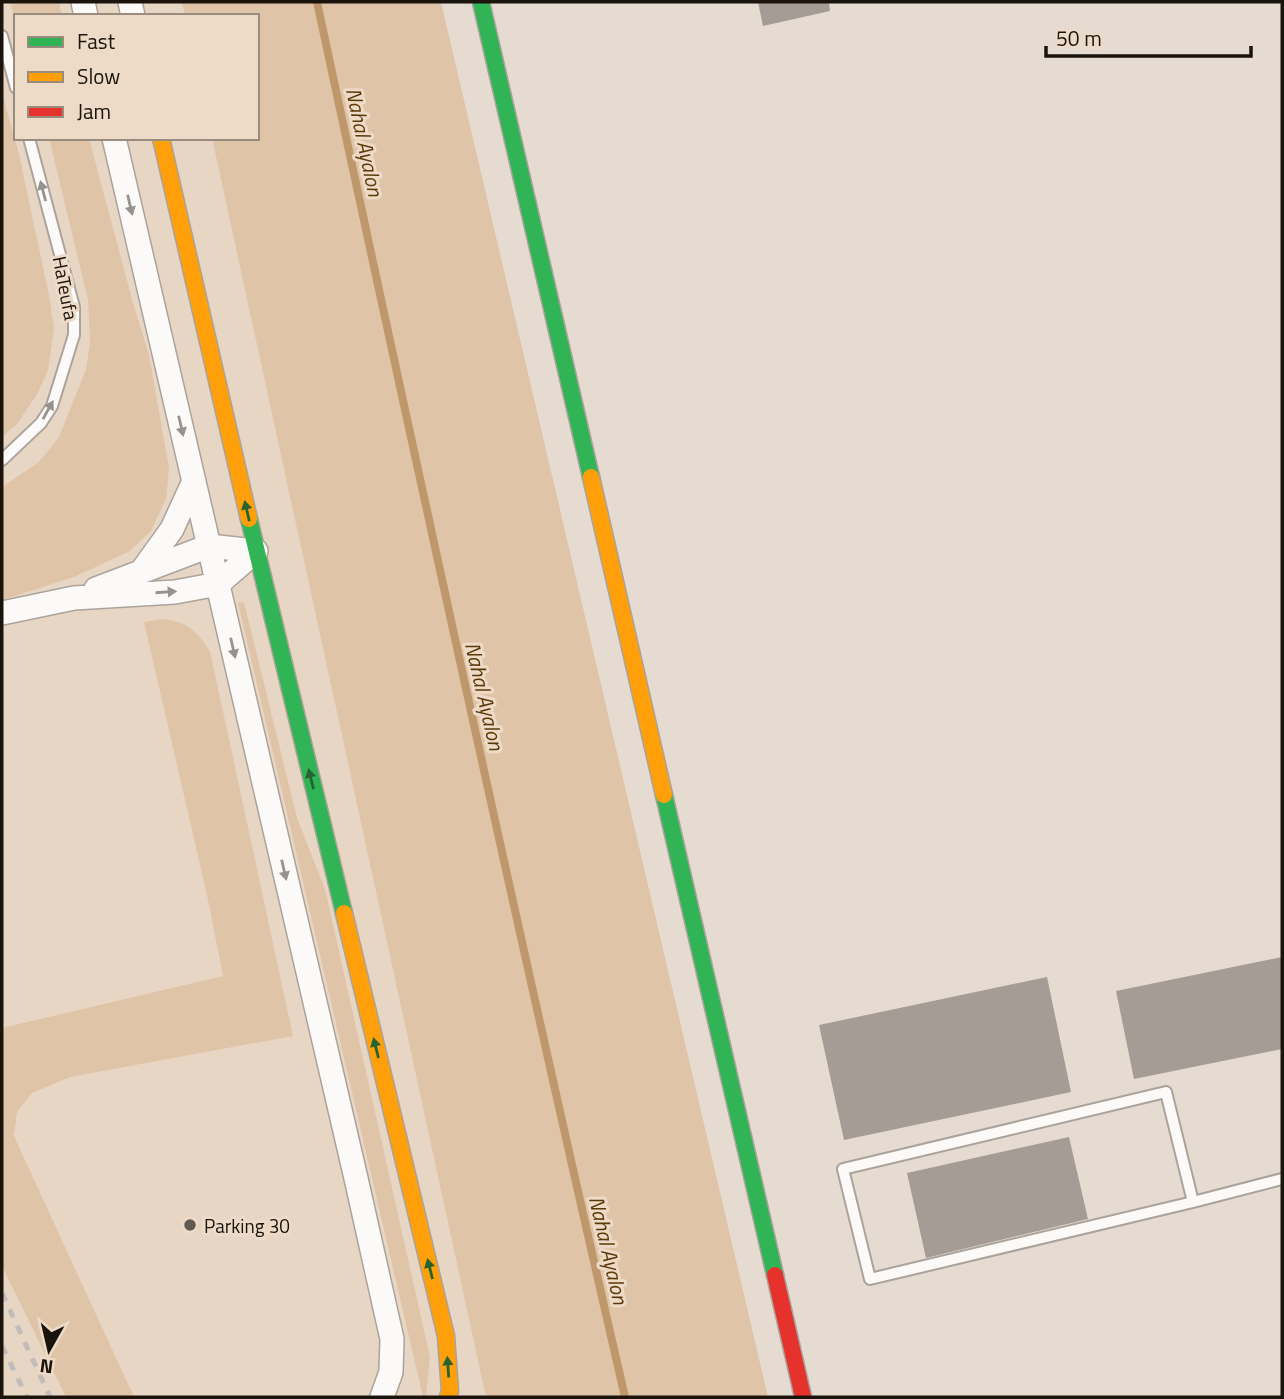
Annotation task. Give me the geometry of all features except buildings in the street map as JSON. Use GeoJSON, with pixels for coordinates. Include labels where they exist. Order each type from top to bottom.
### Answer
{"type":"FeatureCollection","features":[{"type":"Feature","properties":{"kind":"main road"},"geometry":{"type":"LineString","coordinates":[[481,2],[803,1397]]}},
{"type":"Feature","properties":{"kind":"main road"},"geometry":{"type":"LineString","coordinates":[[161,140],[256,551],[446,1335],[450,1391],[448,1397]]}},
{"type":"Feature","properties":{"kind":"street"},"geometry":{"type":"LineString","coordinates":[[114,140],[392,1339],[391,1372],[382,1397]]}},
{"type":"Feature","properties":{"kind":"street"},"geometry":{"type":"LineString","coordinates":[[141,572],[172,529],[194,481]]}},
{"type":"Feature","properties":{"kind":"street"},"geometry":{"type":"LineString","coordinates":[[74,598],[209,546],[256,551]]}},
{"type":"Feature","properties":{"kind":"street"},"geometry":{"type":"LineString","coordinates":[[2,613],[74,598],[174,592],[218,584],[256,551]]}},
{"type":"Feature","properties":{"kind":"lane"},"geometry":{"type":"LineString","coordinates":[[2,36],[14,81]]}},
{"type":"Feature","properties":{"kind":"lane","name":"HaTeufa"},"geometry":{"type":"LineString","coordinates":[[2,460],[41,423],[52,406],[74,335],[74,307],[30,140]]}},
{"type":"Feature","properties":{"kind":"lane"},"geometry":{"type":"LineString","coordinates":[[1193,1202],[1166,1092],[843,1169],[870,1279],[1193,1202],[1282,1180]]}},
{"type":"Feature","properties":{"kind":"shaded area"},"geometry":{"type":"Polygon","coordinates":[[[2,2],[250,2],[253,14],[14,14],[14,140],[257,140],[547,1397],[2,1397],[2,2]]]}},
{"type":"Feature","properties":{"kind":"shaded area"},"geometry":{"type":"Polygon","coordinates":[[[10,2],[59,2],[62,14],[14,14],[10,2]]]}},
{"type":"Feature","properties":{"kind":"shaded area"},"geometry":{"type":"Polygon","coordinates":[[[182,2],[441,2],[768,1397],[486,1397],[212,140],[259,140],[259,14],[185,14],[182,2]]]}},
{"type":"Feature","properties":{"kind":"shaded area"},"geometry":{"type":"Polygon","coordinates":[[[2,93],[19,154],[54,328],[48,371],[36,396],[17,424],[2,437],[2,93]]]}},
{"type":"Feature","properties":{"kind":"shaded area"},"geometry":{"type":"Polygon","coordinates":[[[49,140],[90,140],[149,355],[169,468],[166,499],[151,531],[130,551],[74,577],[2,600],[2,487],[39,462],[59,437],[86,369],[90,343],[88,300],[49,140]]]}},
{"type":"Feature","properties":{"kind":"shaded area"},"geometry":{"type":"Polygon","coordinates":[[[243,602],[297,818],[325,889],[430,1357],[426,1397],[423,1397],[238,603],[243,602]]]}},
{"type":"Feature","properties":{"kind":"shaded area"},"geometry":{"type":"Polygon","coordinates":[[[164,619],[191,629],[210,651],[293,1036],[70,1077],[32,1093],[17,1112],[14,1136],[134,1397],[66,1397],[2,1266],[2,1028],[223,976],[144,622],[164,619]]]}},
{"type":"Feature","properties":{"kind":"waterway","name":"Nahal Ayalon"},"geometry":{"type":"LineString","coordinates":[[317,2],[468,700],[625,1397]]}},
{"type":"Feature","properties":{"kind":"railway"},"geometry":{"type":"LineString","coordinates":[[2,1293],[50,1397]]}},
{"type":"Feature","properties":{"kind":"railway"},"geometry":{"type":"LineString","coordinates":[[2,1346],[27,1397]]}},
{"type":"Feature","properties":{"kind":"traffic: fast"},"geometry":{"type":"LineString","coordinates":[[481,2],[591,477]]}},
{"type":"Feature","properties":{"kind":"traffic: fast"},"geometry":{"type":"LineString","coordinates":[[249,519],[344,913]]}},
{"type":"Feature","properties":{"kind":"traffic: fast"},"geometry":{"type":"LineString","coordinates":[[664,795],[775,1275]]}},
{"type":"Feature","properties":{"kind":"traffic: slow"},"geometry":{"type":"LineString","coordinates":[[161,140],[249,519]]}},
{"type":"Feature","properties":{"kind":"traffic: slow"},"geometry":{"type":"LineString","coordinates":[[591,477],[664,795]]}},
{"type":"Feature","properties":{"kind":"traffic: slow"},"geometry":{"type":"LineString","coordinates":[[344,913],[446,1336],[450,1391],[448,1397]]}},
{"type":"Feature","properties":{"kind":"traffic: jam"},"geometry":{"type":"LineString","coordinates":[[775,1275],[803,1397]]}},
{"type":"Feature","properties":{"kind":"place","name":"Parking 30"},"geometry":{"type":"Point","coordinates":[190,1225]}}]}
